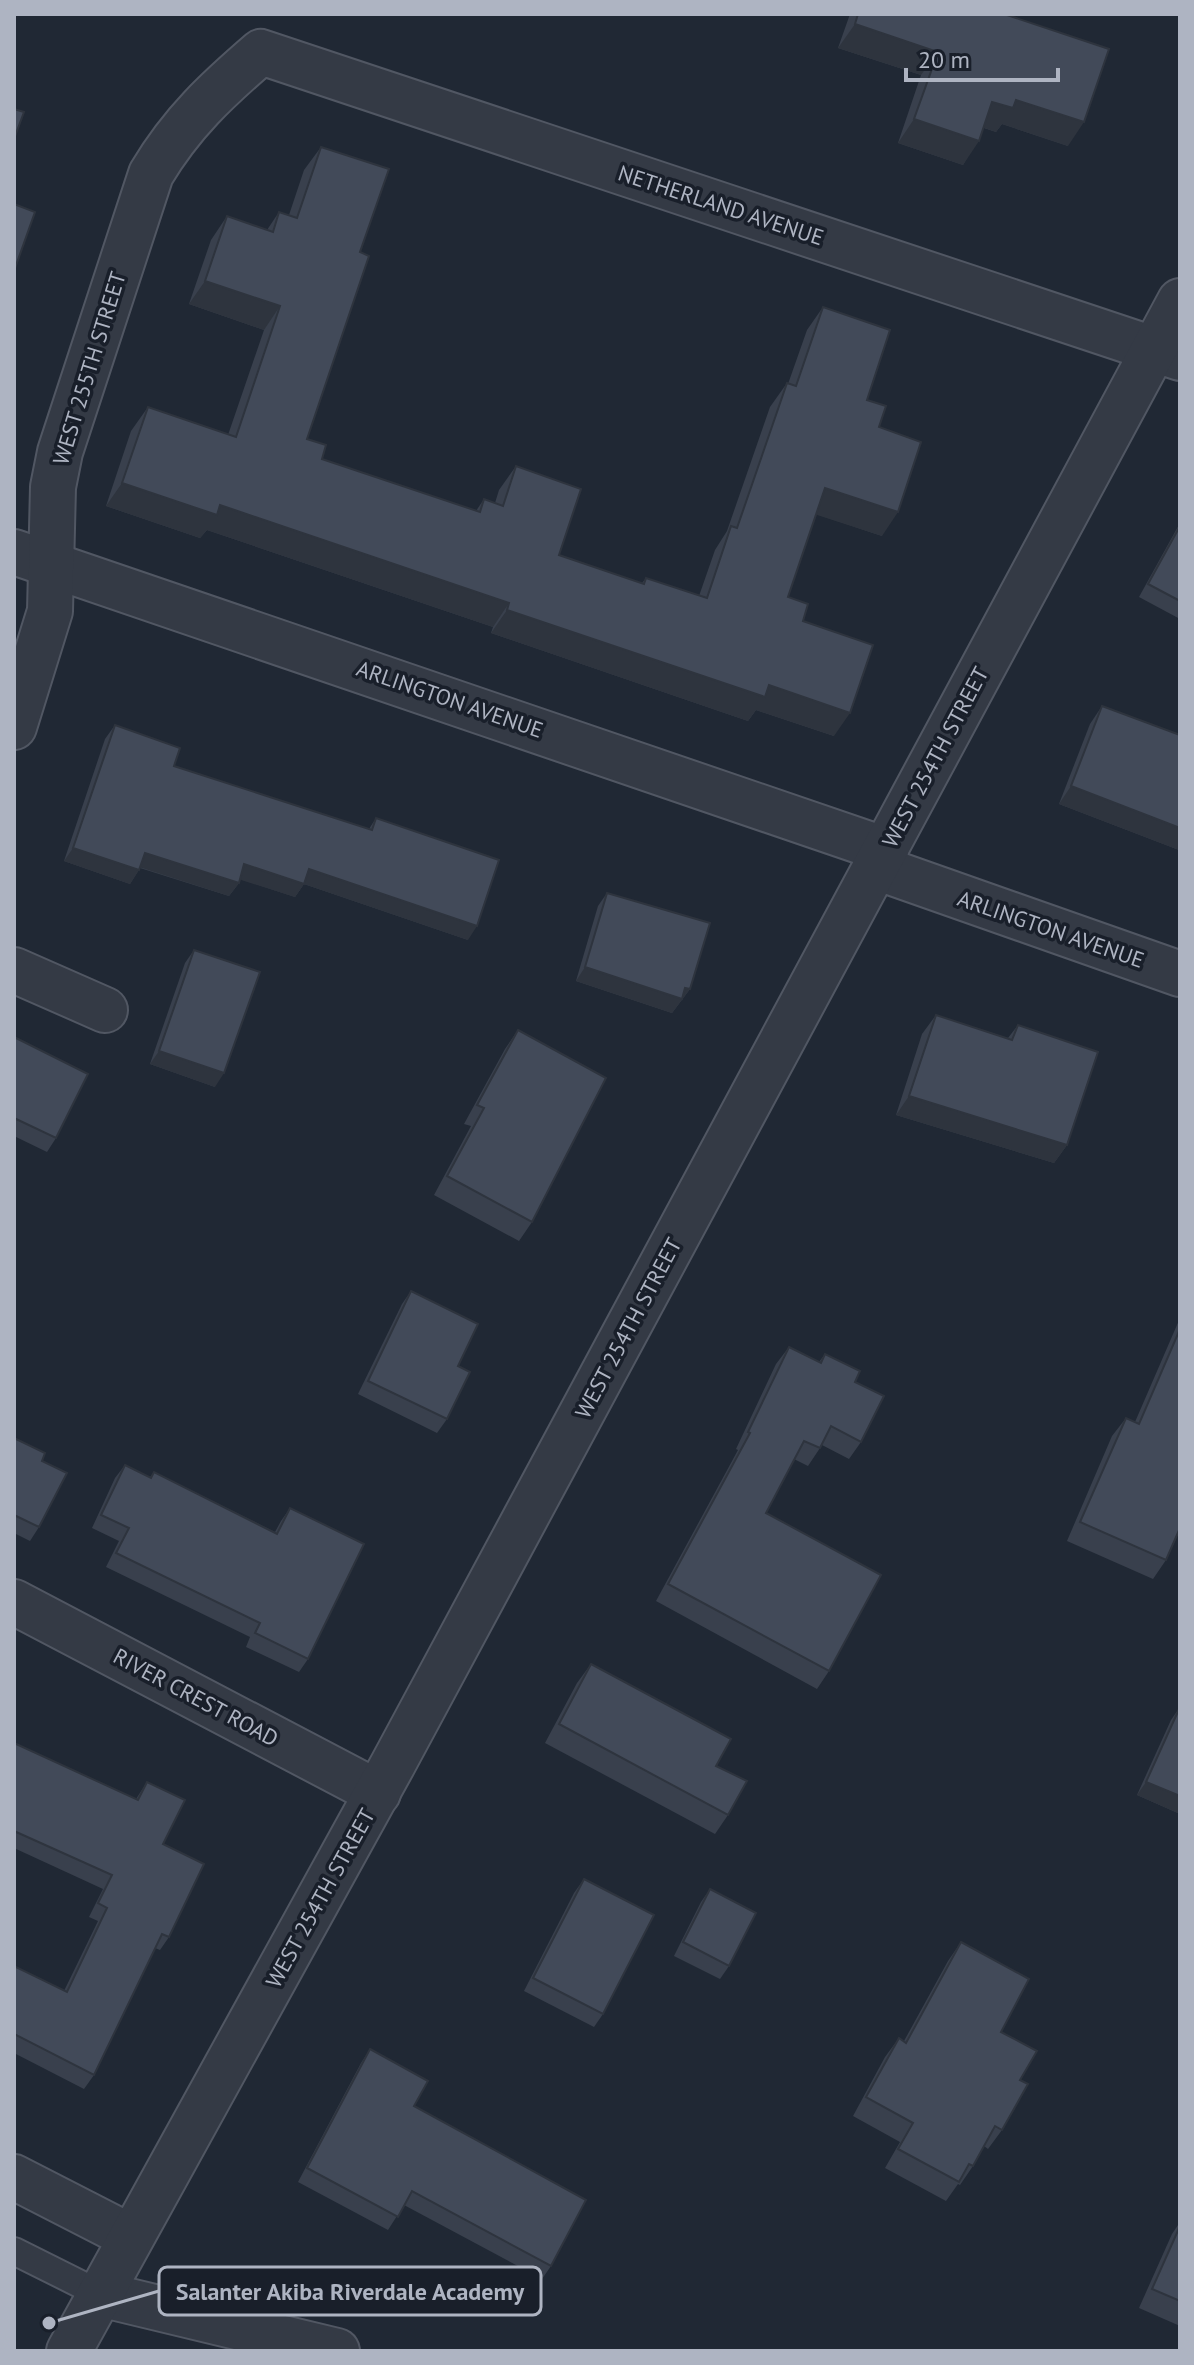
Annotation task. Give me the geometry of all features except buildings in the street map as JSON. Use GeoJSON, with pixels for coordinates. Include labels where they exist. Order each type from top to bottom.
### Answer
{"type":"FeatureCollection","features":[{"type":"Feature","properties":{"kind":"street","name":"NETHERLAND AVENUE"},"geometry":{"type":"LineString","coordinates":[[261,52],[1167,354]]}},
{"type":"Feature","properties":{"kind":"street","name":"WEST 255TH STREET"},"geometry":{"type":"LineString","coordinates":[[14,727],[50,611],[32,557],[60,452],[151,174],[182,126],[208,98],[261,52]]}},
{"type":"Feature","properties":{"kind":"street","name":"WEST 254TH STREET"},"geometry":{"type":"LineString","coordinates":[[69,2351],[378,1793],[881,858],[1167,354],[1180,301]]}},
{"type":"Feature","properties":{"kind":"street","name":"ARLINGTON AVENUE"},"geometry":{"type":"LineString","coordinates":[[32,557],[881,858],[1180,974]]}},
{"type":"Feature","properties":{"kind":"street"},"geometry":{"type":"LineString","coordinates":[[14,970],[105,1010]]}},
{"type":"Feature","properties":{"kind":"street","name":"RIVER CREST ROAD"},"geometry":{"type":"LineString","coordinates":[[14,1602],[378,1793]]}},
{"type":"Feature","properties":{"kind":"street"},"geometry":{"type":"LineString","coordinates":[[14,2177],[131,2237]]}},
{"type":"Feature","properties":{"kind":"street"},"geometry":{"type":"LineString","coordinates":[[100,2294],[337,2351]]}},
{"type":"Feature","properties":{"kind":"lane"},"geometry":{"type":"LineString","coordinates":[[14,2251],[100,2294]]}},
{"type":"Feature","properties":{"kind":"place","name":"Salanter Akiba Riverdale Academy"},"geometry":{"type":"Point","coordinates":[49,2323]}}]}
